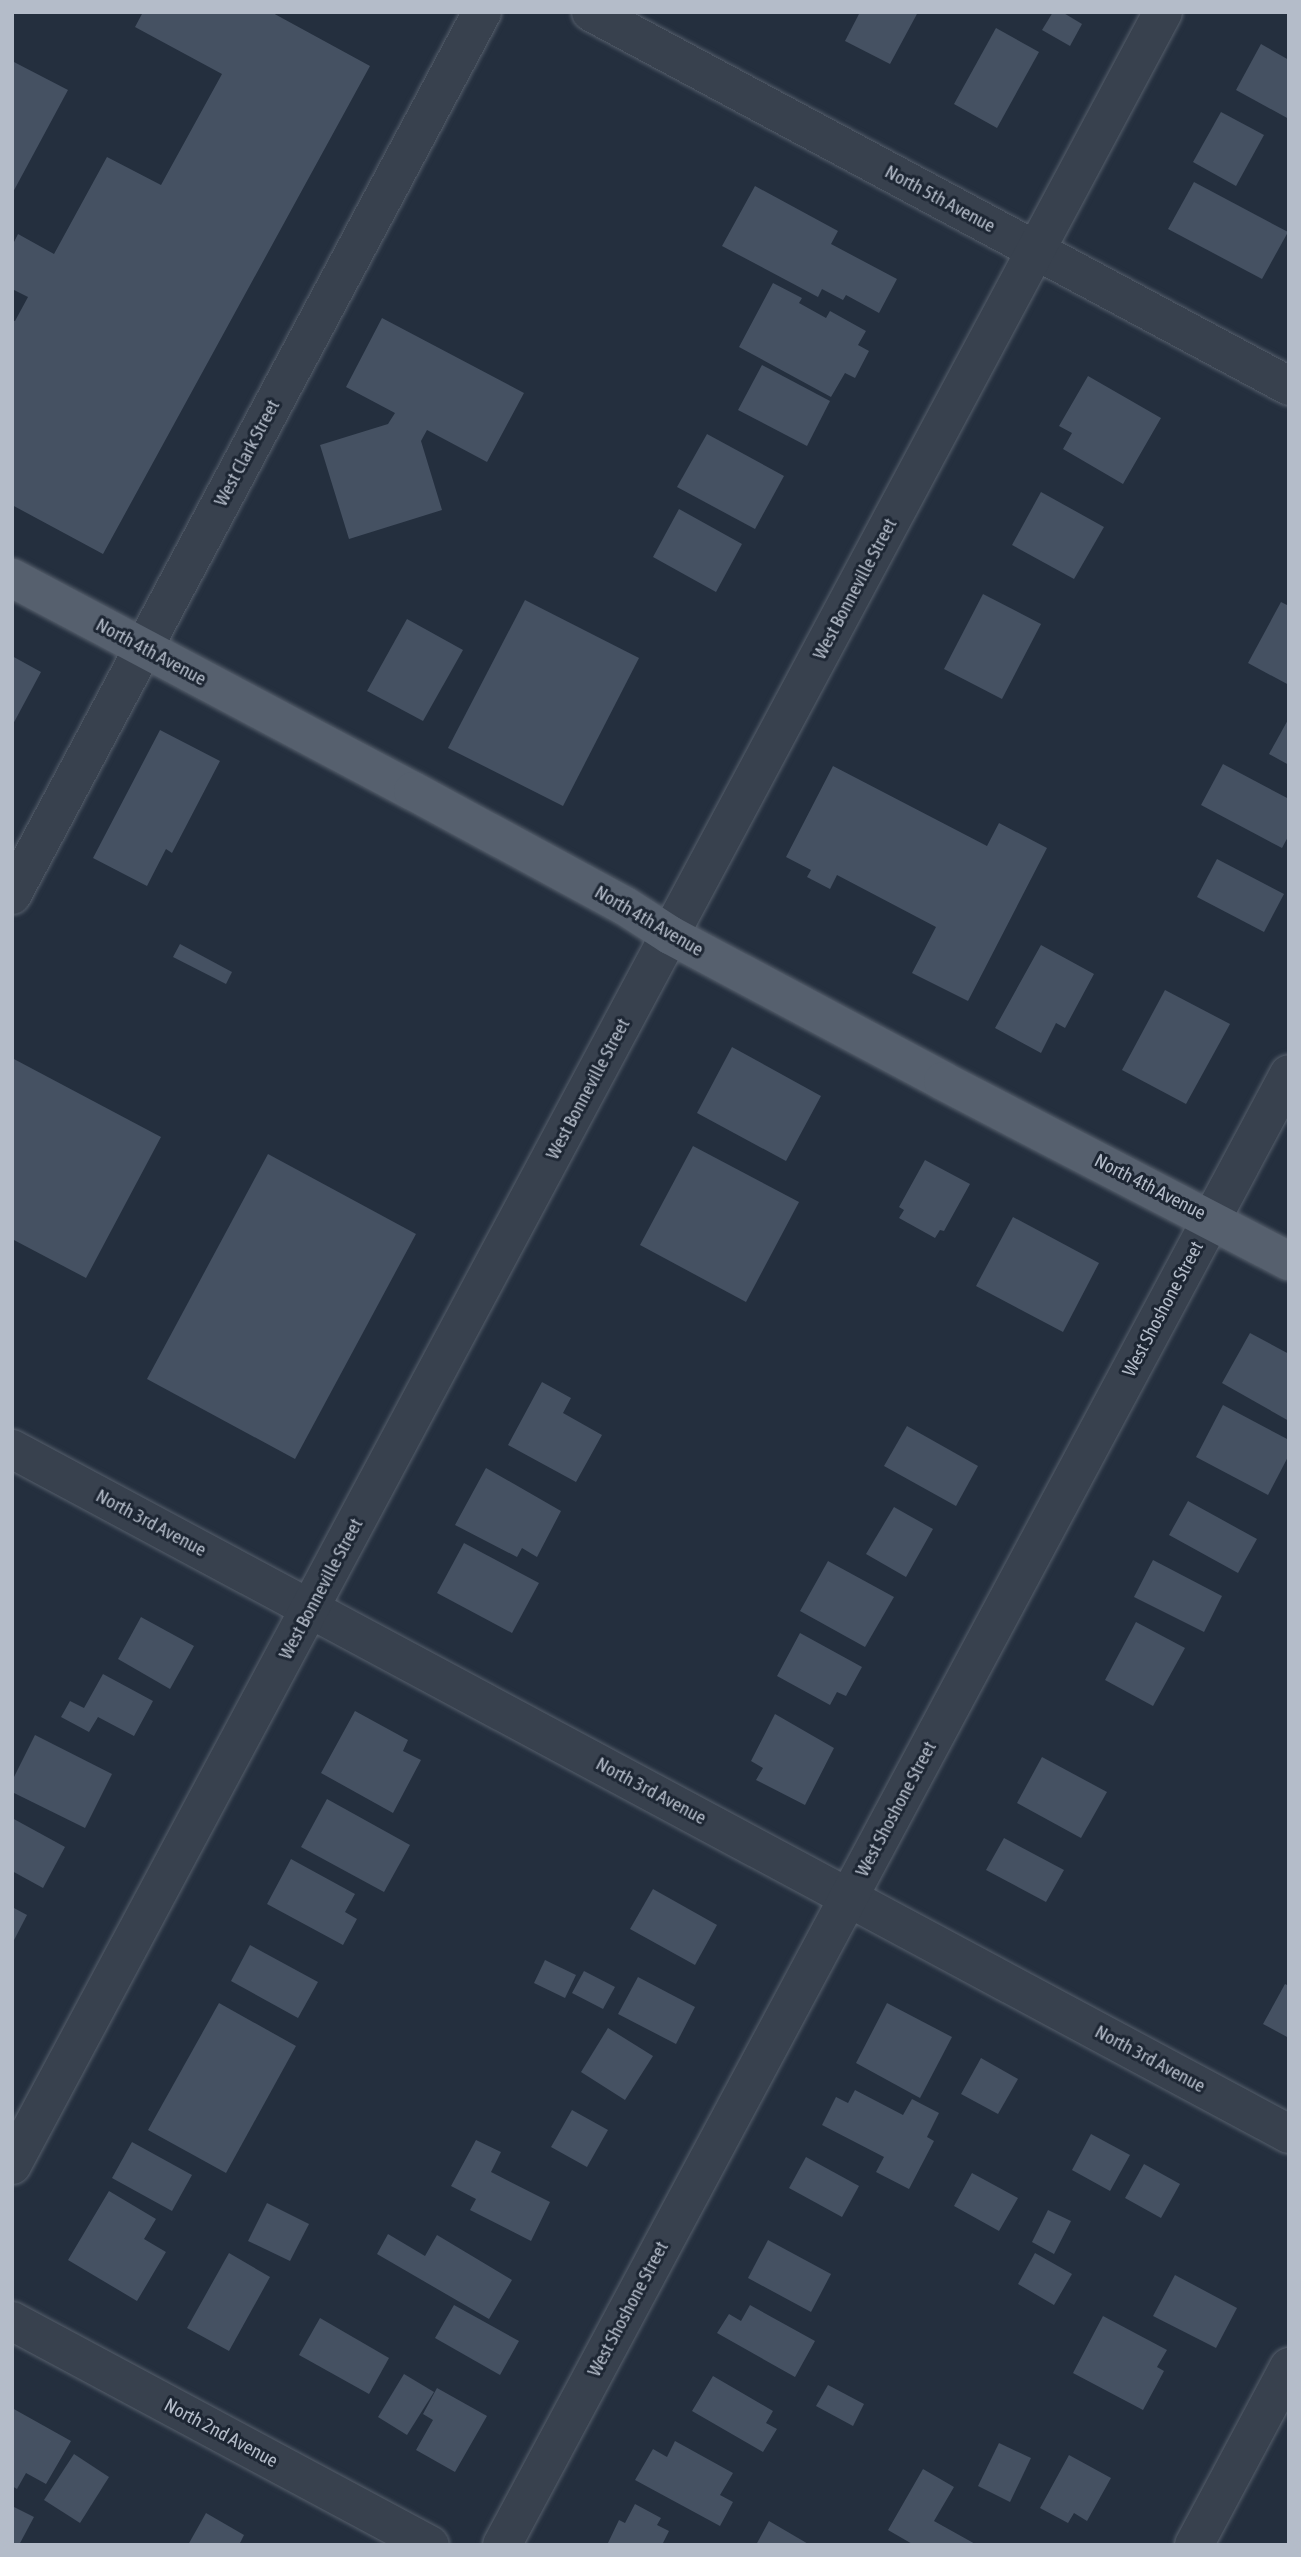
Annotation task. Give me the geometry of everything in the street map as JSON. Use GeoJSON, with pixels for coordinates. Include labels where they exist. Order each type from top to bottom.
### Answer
{"type":"FeatureCollection","features":[{"type":"Feature","properties":{"kind":"main road","name":"North 4th Avenue"},"geometry":{"type":"LineString","coordinates":[[12,578],[625,906],[670,935],[1289,1261]]}},
{"type":"Feature","properties":{"kind":"street","name":"West Clark Street"},"geometry":{"type":"LineString","coordinates":[[12,895],[482,12]]}},
{"type":"Feature","properties":{"kind":"street","name":"North 5th Avenue"},"geometry":{"type":"LineString","coordinates":[[590,12],[1289,386]]}},
{"type":"Feature","properties":{"kind":"street","name":"West Bonneville Street"},"geometry":{"type":"LineString","coordinates":[[12,2165],[1163,12]]}},
{"type":"Feature","properties":{"kind":"street","name":"West Shoshone Street"},"geometry":{"type":"LineString","coordinates":[[502,2545],[1289,1074]]}},
{"type":"Feature","properties":{"kind":"street","name":"North 3rd Avenue"},"geometry":{"type":"LineString","coordinates":[[12,1449],[1289,2134]]}},
{"type":"Feature","properties":{"kind":"street","name":"North 2nd Avenue"},"geometry":{"type":"LineString","coordinates":[[12,2321],[430,2545]]}},
{"type":"Feature","properties":{"kind":"street"},"geometry":{"type":"LineString","coordinates":[[1194,2545],[1289,2367]]}},
{"type":"Feature","properties":{"kind":"building"},"geometry":{"type":"Polygon","coordinates":[[[143,12],[271,12],[370,66],[103,554],[12,505],[12,320],[15,321],[28,297],[12,289],[12,246],[18,234],[54,254],[107,157],[161,185],[222,74],[135,27],[143,12]]]}},
{"type":"Feature","properties":{"kind":"building"},"geometry":{"type":"Polygon","coordinates":[[[860,12],[918,12],[890,64],[845,41],[860,12]]]}},
{"type":"Feature","properties":{"kind":"building"},"geometry":{"type":"Polygon","coordinates":[[[1053,12],[1062,12],[1082,24],[1070,46],[1042,30],[1053,12]]]}},
{"type":"Feature","properties":{"kind":"building"},"geometry":{"type":"Polygon","coordinates":[[[996,28],[1039,52],[997,128],[954,104],[996,28]]]}},
{"type":"Feature","properties":{"kind":"building"},"geometry":{"type":"Polygon","coordinates":[[[1261,44],[1289,60],[1289,119],[1236,90],[1261,44]]]}},
{"type":"Feature","properties":{"kind":"building"},"geometry":{"type":"Polygon","coordinates":[[[12,61],[68,90],[12,194],[12,61]]]}},
{"type":"Feature","properties":{"kind":"building"},"geometry":{"type":"Polygon","coordinates":[[[1221,112],[1264,135],[1236,186],[1193,162],[1221,112]]]}},
{"type":"Feature","properties":{"kind":"building"},"geometry":{"type":"Polygon","coordinates":[[[1194,182],[1288,232],[1262,279],[1168,229],[1194,182]]]}},
{"type":"Feature","properties":{"kind":"building"},"geometry":{"type":"Polygon","coordinates":[[[755,186],[838,231],[831,244],[897,279],[879,313],[846,295],[843,300],[822,289],[818,297],[722,246],[755,186]]]}},
{"type":"Feature","properties":{"kind":"building"},"geometry":{"type":"Polygon","coordinates":[[[773,283],[802,298],[799,303],[826,318],[830,311],[866,331],[858,345],[869,351],[855,378],[845,373],[831,397],[739,347],[773,283]]]}},
{"type":"Feature","properties":{"kind":"building"},"geometry":{"type":"Polygon","coordinates":[[[382,318],[524,393],[487,462],[427,430],[421,441],[442,510],[349,539],[320,445],[388,424],[395,413],[346,387],[382,318]]]}},
{"type":"Feature","properties":{"kind":"building"},"geometry":{"type":"Polygon","coordinates":[[[762,365],[830,401],[807,446],[738,410],[762,365]]]}},
{"type":"Feature","properties":{"kind":"building"},"geometry":{"type":"Polygon","coordinates":[[[1088,376],[1161,418],[1123,484],[1063,449],[1072,433],[1059,426],[1088,376]]]}},
{"type":"Feature","properties":{"kind":"building"},"geometry":{"type":"Polygon","coordinates":[[[707,434],[784,476],[755,529],[677,487],[707,434]]]}},
{"type":"Feature","properties":{"kind":"building"},"geometry":{"type":"Polygon","coordinates":[[[1041,492],[1104,527],[1074,579],[1012,545],[1041,492]]]}},
{"type":"Feature","properties":{"kind":"building"},"geometry":{"type":"Polygon","coordinates":[[[679,509],[742,544],[716,592],[653,557],[679,509]]]}},
{"type":"Feature","properties":{"kind":"building"},"geometry":{"type":"Polygon","coordinates":[[[983,594],[1041,624],[1002,699],[944,669],[983,594]]]}},
{"type":"Feature","properties":{"kind":"building"},"geometry":{"type":"Polygon","coordinates":[[[525,600],[639,658],[563,806],[448,748],[525,600]]]}},
{"type":"Feature","properties":{"kind":"building"},"geometry":{"type":"Polygon","coordinates":[[[1281,602],[1289,606],[1289,685],[1248,663],[1281,602]]]}},
{"type":"Feature","properties":{"kind":"building"},"geometry":{"type":"Polygon","coordinates":[[[407,619],[463,650],[423,721],[367,691],[407,619]]]}},
{"type":"Feature","properties":{"kind":"building"},"geometry":{"type":"Polygon","coordinates":[[[12,656],[41,672],[12,726],[12,656]]]}},
{"type":"Feature","properties":{"kind":"building"},"geometry":{"type":"Polygon","coordinates":[[[1289,718],[1289,765],[1269,754],[1289,718]]]}},
{"type":"Feature","properties":{"kind":"building"},"geometry":{"type":"Polygon","coordinates":[[[160,730],[220,761],[172,853],[166,849],[147,886],[93,858],[160,730]]]}},
{"type":"Feature","properties":{"kind":"building"},"geometry":{"type":"Polygon","coordinates":[[[1223,764],[1289,799],[1289,835],[1282,848],[1201,805],[1223,764]]]}},
{"type":"Feature","properties":{"kind":"building"},"geometry":{"type":"Polygon","coordinates":[[[833,766],[987,846],[999,823],[1047,848],[968,1001],[912,973],[936,927],[837,875],[830,889],[807,877],[811,870],[786,857],[833,766]]]}},
{"type":"Feature","properties":{"kind":"building"},"geometry":{"type":"Polygon","coordinates":[[[1217,859],[1284,894],[1264,932],[1197,897],[1217,859]]]}},
{"type":"Feature","properties":{"kind":"building"},"geometry":{"type":"Polygon","coordinates":[[[180,944],[232,972],[226,984],[173,957],[180,944]]]}},
{"type":"Feature","properties":{"kind":"building"},"geometry":{"type":"Polygon","coordinates":[[[1041,945],[1094,974],[1065,1028],[1056,1023],[1041,1053],[995,1028],[1041,945]]]}},
{"type":"Feature","properties":{"kind":"building"},"geometry":{"type":"Polygon","coordinates":[[[1165,990],[1230,1024],[1186,1104],[1122,1070],[1165,990]]]}},
{"type":"Feature","properties":{"kind":"building"},"geometry":{"type":"Polygon","coordinates":[[[732,1047],[821,1096],[786,1161],[697,1113],[732,1047]]]}},
{"type":"Feature","properties":{"kind":"building"},"geometry":{"type":"Polygon","coordinates":[[[12,1058],[161,1137],[86,1278],[12,1239],[12,1058]]]}},
{"type":"Feature","properties":{"kind":"building"},"geometry":{"type":"Polygon","coordinates":[[[693,1146],[799,1202],[746,1302],[640,1245],[693,1146]]]}},
{"type":"Feature","properties":{"kind":"building"},"geometry":{"type":"Polygon","coordinates":[[[268,1154],[416,1234],[295,1459],[147,1379],[268,1154]]]}},
{"type":"Feature","properties":{"kind":"building"},"geometry":{"type":"Polygon","coordinates":[[[925,1160],[970,1184],[944,1231],[940,1230],[935,1238],[899,1218],[904,1210],[899,1207],[925,1160]]]}},
{"type":"Feature","properties":{"kind":"building"},"geometry":{"type":"Polygon","coordinates":[[[1013,1217],[1099,1263],[1063,1332],[976,1286],[1013,1217]]]}},
{"type":"Feature","properties":{"kind":"building"},"geometry":{"type":"Polygon","coordinates":[[[1250,1333],[1289,1354],[1289,1421],[1222,1383],[1250,1333]]]}},
{"type":"Feature","properties":{"kind":"building"},"geometry":{"type":"Polygon","coordinates":[[[542,1382],[571,1398],[563,1413],[602,1435],[576,1482],[508,1445],[542,1382]]]}},
{"type":"Feature","properties":{"kind":"building"},"geometry":{"type":"Polygon","coordinates":[[[1223,1405],[1289,1440],[1289,1455],[1268,1495],[1196,1457],[1223,1405]]]}},
{"type":"Feature","properties":{"kind":"building"},"geometry":{"type":"Polygon","coordinates":[[[907,1426],[978,1466],[956,1506],[884,1466],[907,1426]]]}},
{"type":"Feature","properties":{"kind":"building"},"geometry":{"type":"Polygon","coordinates":[[[486,1468],[561,1511],[537,1557],[522,1548],[517,1557],[455,1525],[486,1468]]]}},
{"type":"Feature","properties":{"kind":"building"},"geometry":{"type":"Polygon","coordinates":[[[1188,1501],[1257,1539],[1238,1573],[1169,1535],[1188,1501]]]}},
{"type":"Feature","properties":{"kind":"building"},"geometry":{"type":"Polygon","coordinates":[[[894,1507],[933,1529],[906,1577],[866,1554],[894,1507]]]}},
{"type":"Feature","properties":{"kind":"building"},"geometry":{"type":"Polygon","coordinates":[[[464,1543],[539,1583],[512,1633],[437,1593],[464,1543]]]}},
{"type":"Feature","properties":{"kind":"building"},"geometry":{"type":"Polygon","coordinates":[[[1153,1560],[1222,1596],[1204,1632],[1134,1597],[1153,1560]]]}},
{"type":"Feature","properties":{"kind":"building"},"geometry":{"type":"Polygon","coordinates":[[[828,1561],[894,1597],[865,1647],[800,1611],[828,1561]]]}},
{"type":"Feature","properties":{"kind":"building"},"geometry":{"type":"Polygon","coordinates":[[[141,1617],[194,1646],[170,1689],[118,1659],[141,1617]]]}},
{"type":"Feature","properties":{"kind":"building"},"geometry":{"type":"Polygon","coordinates":[[[1136,1622],[1185,1648],[1153,1706],[1105,1680],[1136,1622]]]}},
{"type":"Feature","properties":{"kind":"building"},"geometry":{"type":"Polygon","coordinates":[[[800,1633],[862,1667],[846,1696],[837,1692],[830,1705],[777,1676],[800,1633]]]}},
{"type":"Feature","properties":{"kind":"building"},"geometry":{"type":"Polygon","coordinates":[[[103,1674],[153,1701],[134,1736],[98,1717],[89,1732],[61,1717],[70,1701],[84,1708],[103,1674]]]}},
{"type":"Feature","properties":{"kind":"building"},"geometry":{"type":"Polygon","coordinates":[[[355,1711],[408,1740],[403,1751],[421,1760],[393,1813],[321,1773],[355,1711]]]}},
{"type":"Feature","properties":{"kind":"building"},"geometry":{"type":"Polygon","coordinates":[[[775,1714],[834,1748],[805,1805],[756,1780],[763,1768],[751,1761],[775,1714]]]}},
{"type":"Feature","properties":{"kind":"building"},"geometry":{"type":"Polygon","coordinates":[[[35,1735],[112,1774],[85,1828],[12,1792],[12,1781],[35,1735]]]}},
{"type":"Feature","properties":{"kind":"building"},"geometry":{"type":"Polygon","coordinates":[[[1042,1757],[1107,1792],[1081,1838],[1017,1803],[1042,1757]]]}},
{"type":"Feature","properties":{"kind":"building"},"geometry":{"type":"Polygon","coordinates":[[[327,1799],[410,1845],[384,1892],[301,1847],[327,1799]]]}},
{"type":"Feature","properties":{"kind":"building"},"geometry":{"type":"Polygon","coordinates":[[[12,1818],[65,1847],[43,1888],[12,1871],[12,1818]]]}},
{"type":"Feature","properties":{"kind":"building"},"geometry":{"type":"Polygon","coordinates":[[[1004,1838],[1064,1870],[1046,1902],[986,1870],[1004,1838]]]}},
{"type":"Feature","properties":{"kind":"building"},"geometry":{"type":"Polygon","coordinates":[[[291,1859],[355,1894],[345,1912],[357,1919],[343,1945],[267,1904],[291,1859]]]}},
{"type":"Feature","properties":{"kind":"building"},"geometry":{"type":"Polygon","coordinates":[[[653,1889],[717,1925],[695,1965],[630,1929],[653,1889]]]}},
{"type":"Feature","properties":{"kind":"building"},"geometry":{"type":"Polygon","coordinates":[[[12,1907],[27,1915],[12,1944],[12,1907]]]}},
{"type":"Feature","properties":{"kind":"building"},"geometry":{"type":"Polygon","coordinates":[[[250,1945],[318,1982],[298,2018],[231,1981],[250,1945]]]}},
{"type":"Feature","properties":{"kind":"building"},"geometry":{"type":"Polygon","coordinates":[[[545,1960],[576,1975],[565,1998],[534,1983],[545,1960]]]}},
{"type":"Feature","properties":{"kind":"building"},"geometry":{"type":"Polygon","coordinates":[[[584,1971],[615,1987],[603,2009],[572,1993],[584,1971]]]}},
{"type":"Feature","properties":{"kind":"building"},"geometry":{"type":"Polygon","coordinates":[[[638,1977],[695,2007],[676,2044],[618,2014],[638,1977]]]}},
{"type":"Feature","properties":{"kind":"building"},"geometry":{"type":"Polygon","coordinates":[[[1285,1984],[1289,1986],[1289,2038],[1263,2024],[1285,1984]]]}},
{"type":"Feature","properties":{"kind":"building"},"geometry":{"type":"Polygon","coordinates":[[[219,2003],[296,2046],[226,2173],[148,2130],[219,2003]]]}},
{"type":"Feature","properties":{"kind":"building"},"geometry":{"type":"Polygon","coordinates":[[[887,2003],[952,2037],[920,2098],[856,2063],[887,2003]]]}},
{"type":"Feature","properties":{"kind":"building"},"geometry":{"type":"Polygon","coordinates":[[[608,2028],[653,2056],[625,2100],[581,2072],[608,2028]]]}},
{"type":"Feature","properties":{"kind":"building"},"geometry":{"type":"Polygon","coordinates":[[[981,2058],[1018,2079],[998,2114],[961,2094],[981,2058]]]}},
{"type":"Feature","properties":{"kind":"building"},"geometry":{"type":"Polygon","coordinates":[[[855,2090],[903,2115],[912,2099],[939,2113],[927,2137],[934,2141],[909,2189],[876,2172],[884,2157],[822,2125],[836,2097],[848,2103],[855,2090]]]}},
{"type":"Feature","properties":{"kind":"building"},"geometry":{"type":"Polygon","coordinates":[[[572,2110],[608,2130],[587,2167],[551,2147],[572,2110]]]}},
{"type":"Feature","properties":{"kind":"building"},"geometry":{"type":"Polygon","coordinates":[[[1091,2134],[1130,2155],[1110,2191],[1072,2170],[1091,2134]]]}},
{"type":"Feature","properties":{"kind":"building"},"geometry":{"type":"Polygon","coordinates":[[[476,2140],[501,2152],[491,2172],[550,2202],[531,2241],[470,2210],[476,2199],[451,2186],[476,2140]]]}},
{"type":"Feature","properties":{"kind":"building"},"geometry":{"type":"Polygon","coordinates":[[[132,2142],[192,2175],[172,2211],[112,2178],[132,2142]]]}},
{"type":"Feature","properties":{"kind":"building"},"geometry":{"type":"Polygon","coordinates":[[[806,2157],[859,2186],[842,2217],[789,2188],[806,2157]]]}},
{"type":"Feature","properties":{"kind":"building"},"geometry":{"type":"Polygon","coordinates":[[[1144,2164],[1180,2184],[1161,2218],[1125,2198],[1144,2164]]]}},
{"type":"Feature","properties":{"kind":"building"},"geometry":{"type":"Polygon","coordinates":[[[972,2173],[1018,2198],[999,2231],[954,2206],[972,2173]]]}},
{"type":"Feature","properties":{"kind":"building"},"geometry":{"type":"Polygon","coordinates":[[[109,2191],[156,2219],[144,2239],[166,2252],[137,2301],[68,2260],[109,2191]]]}},
{"type":"Feature","properties":{"kind":"building"},"geometry":{"type":"Polygon","coordinates":[[[267,2203],[309,2224],[290,2261],[248,2241],[267,2203]]]}},
{"type":"Feature","properties":{"kind":"building"},"geometry":{"type":"Polygon","coordinates":[[[1048,2210],[1071,2221],[1054,2254],[1032,2242],[1048,2210]]]}},
{"type":"Feature","properties":{"kind":"building"},"geometry":{"type":"Polygon","coordinates":[[[388,2234],[425,2256],[437,2235],[512,2280],[489,2319],[377,2254],[388,2234]]]}},
{"type":"Feature","properties":{"kind":"building"},"geometry":{"type":"Polygon","coordinates":[[[768,2240],[831,2274],[811,2312],[748,2278],[768,2240]]]}},
{"type":"Feature","properties":{"kind":"building"},"geometry":{"type":"Polygon","coordinates":[[[229,2253],[270,2277],[229,2351],[187,2328],[229,2253]]]}},
{"type":"Feature","properties":{"kind":"building"},"geometry":{"type":"Polygon","coordinates":[[[1035,2253],[1072,2274],[1054,2305],[1018,2284],[1035,2253]]]}},
{"type":"Feature","properties":{"kind":"building"},"geometry":{"type":"Polygon","coordinates":[[[1175,2275],[1237,2308],[1216,2348],[1153,2316],[1175,2275]]]}},
{"type":"Feature","properties":{"kind":"building"},"geometry":{"type":"Polygon","coordinates":[[[454,2305],[519,2341],[500,2375],[435,2338],[454,2305]]]}},
{"type":"Feature","properties":{"kind":"building"},"geometry":{"type":"Polygon","coordinates":[[[750,2305],[815,2341],[795,2377],[717,2333],[729,2314],[741,2321],[750,2305]]]}},
{"type":"Feature","properties":{"kind":"building"},"geometry":{"type":"Polygon","coordinates":[[[1103,2316],[1167,2350],[1157,2367],[1164,2371],[1143,2410],[1073,2373],[1103,2316]]]}},
{"type":"Feature","properties":{"kind":"building"},"geometry":{"type":"Polygon","coordinates":[[[320,2318],[389,2358],[369,2394],[299,2355],[320,2318]]]}},
{"type":"Feature","properties":{"kind":"building"},"geometry":{"type":"Polygon","coordinates":[[[404,2374],[434,2392],[407,2435],[378,2417],[404,2374]]]}},
{"type":"Feature","properties":{"kind":"building"},"geometry":{"type":"Polygon","coordinates":[[[713,2376],[773,2411],[766,2423],[777,2429],[763,2452],[692,2411],[713,2376]]]}},
{"type":"Feature","properties":{"kind":"building"},"geometry":{"type":"Polygon","coordinates":[[[828,2385],[864,2404],[853,2426],[816,2406],[828,2385]]]}},
{"type":"Feature","properties":{"kind":"building"},"geometry":{"type":"Polygon","coordinates":[[[437,2388],[487,2416],[455,2472],[416,2450],[433,2420],[423,2414],[437,2388]]]}},
{"type":"Feature","properties":{"kind":"building"},"geometry":{"type":"Polygon","coordinates":[[[12,2408],[71,2441],[46,2484],[26,2473],[17,2489],[12,2486],[12,2408]]]}},
{"type":"Feature","properties":{"kind":"building"},"geometry":{"type":"Polygon","coordinates":[[[675,2441],[733,2473],[720,2495],[733,2502],[720,2526],[635,2480],[653,2449],[667,2457],[675,2441]]]}},
{"type":"Feature","properties":{"kind":"building"},"geometry":{"type":"Polygon","coordinates":[[[999,2443],[1031,2458],[1010,2502],[978,2486],[999,2443]]]}},
{"type":"Feature","properties":{"kind":"building"},"geometry":{"type":"Polygon","coordinates":[[[74,2454],[109,2477],[80,2523],[44,2500],[74,2454]]]}},
{"type":"Feature","properties":{"kind":"building"},"geometry":{"type":"Polygon","coordinates":[[[1069,2455],[1111,2478],[1087,2521],[1074,2513],[1068,2523],[1040,2508],[1069,2455]]]}},
{"type":"Feature","properties":{"kind":"building"},"geometry":{"type":"Polygon","coordinates":[[[923,2469],[954,2487],[934,2521],[977,2545],[914,2545],[888,2530],[923,2469]]]}},
{"type":"Feature","properties":{"kind":"building"},"geometry":{"type":"Polygon","coordinates":[[[635,2504],[661,2518],[657,2525],[669,2531],[662,2545],[607,2545],[619,2520],[625,2523],[635,2504]]]}},
{"type":"Feature","properties":{"kind":"building"},"geometry":{"type":"Polygon","coordinates":[[[12,2506],[34,2517],[19,2545],[12,2545],[12,2506]]]}},
{"type":"Feature","properties":{"kind":"building"},"geometry":{"type":"Polygon","coordinates":[[[206,2513],[244,2535],[239,2545],[188,2545],[206,2513]]]}},
{"type":"Feature","properties":{"kind":"building"},"geometry":{"type":"Polygon","coordinates":[[[769,2521],[810,2545],[756,2545],[769,2521]]]}}]}
